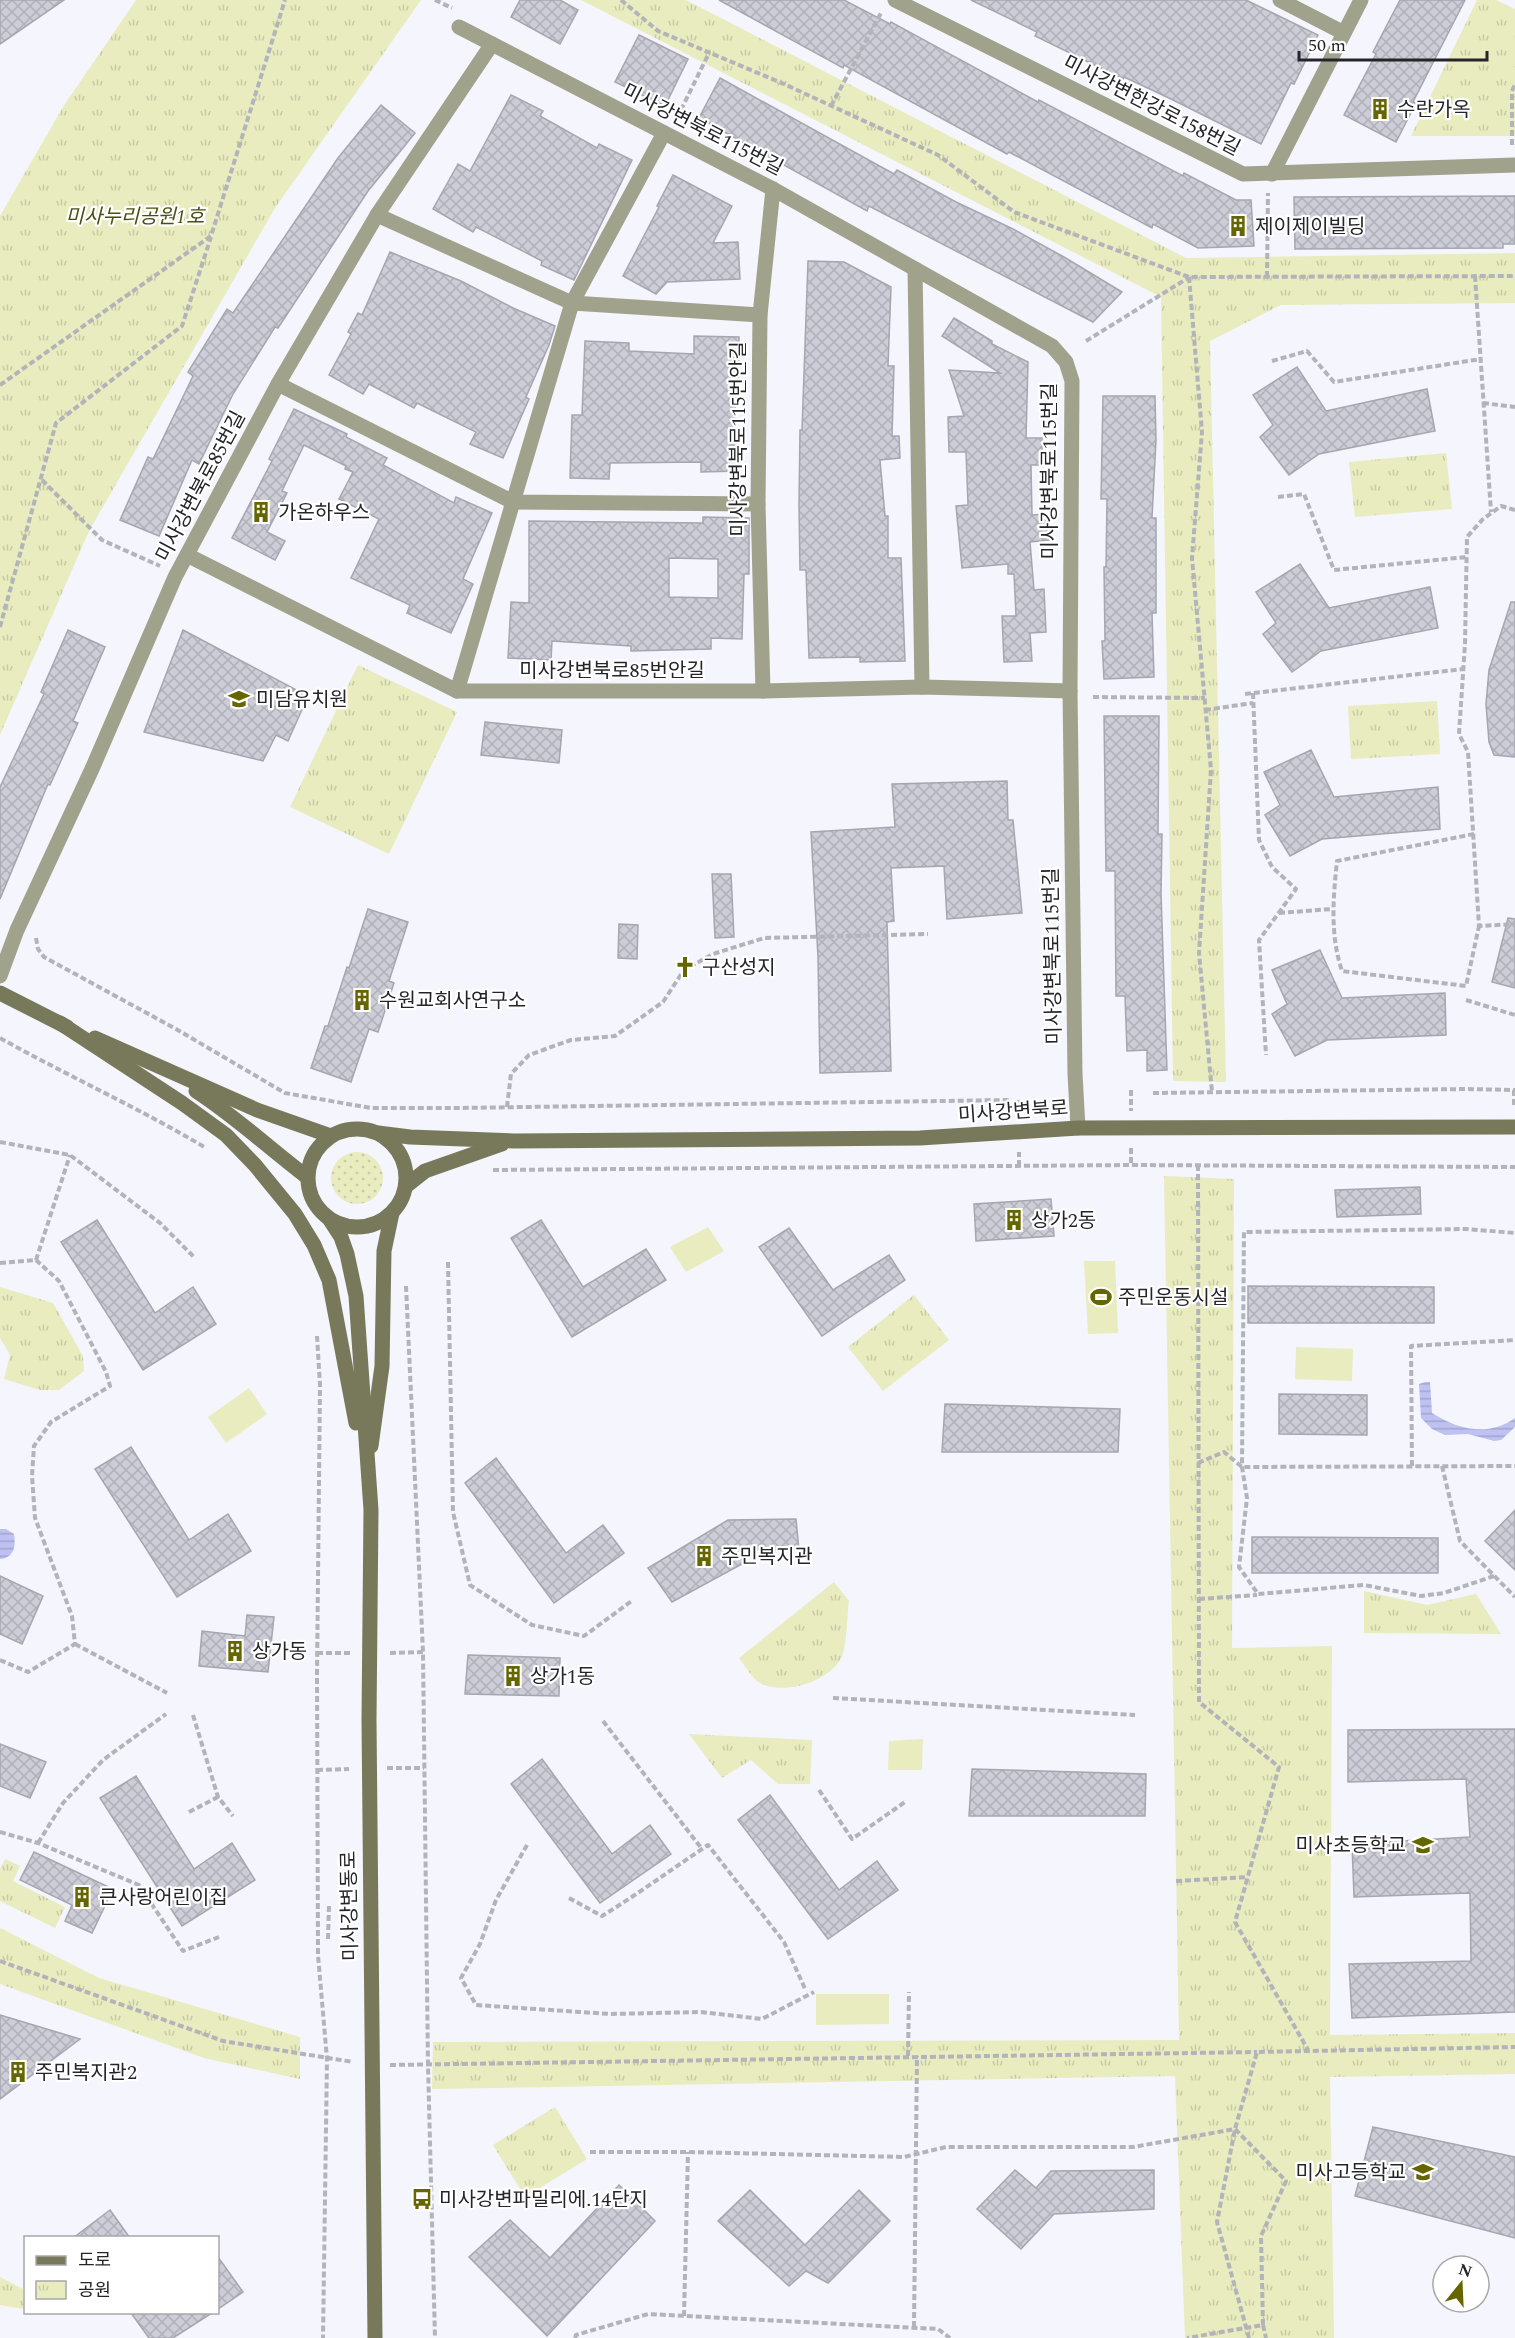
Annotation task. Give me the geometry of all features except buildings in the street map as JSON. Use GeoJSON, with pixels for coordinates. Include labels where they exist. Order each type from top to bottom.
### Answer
{"type":"FeatureCollection","features":[{"type":"Feature","properties":{"kind":"main road"},"geometry":{"type":"LineString","coordinates":[[0,993],[60,1023],[257,1110],[332,1136]]}},
{"type":"Feature","properties":{"kind":"main road"},"geometry":{"type":"LineString","coordinates":[[60,1023],[182,1103],[226,1135],[255,1165],[295,1214],[314,1245],[329,1280],[367,1473]]}},
{"type":"Feature","properties":{"kind":"main road"},"geometry":{"type":"LineString","coordinates":[[156,1065],[250,1129],[264,1144],[307,1177]]}},
{"type":"Feature","properties":{"kind":"main road","name":"미사강변북로"},"geometry":{"type":"LineString","coordinates":[[513,1141],[920,1138],[1078,1128],[1515,1127]]}},
{"type":"Feature","properties":{"kind":"main road"},"geometry":{"type":"LineString","coordinates":[[367,1473],[356,1296],[341,1237],[310,1194],[307,1177],[310,1161],[319,1146],[332,1136],[347,1130],[364,1129],[410,1137],[513,1141]]}},
{"type":"Feature","properties":{"kind":"main road"},"geometry":{"type":"LineString","coordinates":[[330,1220],[346,1226],[362,1227],[379,1222],[392,1213],[401,1201],[406,1186],[406,1170],[391,1142],[378,1133]]}},
{"type":"Feature","properties":{"kind":"main road"},"geometry":{"type":"LineString","coordinates":[[406,1186],[425,1171],[444,1163],[513,1141]]}},
{"type":"Feature","properties":{"kind":"main road"},"geometry":{"type":"LineString","coordinates":[[367,1473],[382,1366],[384,1251],[392,1213]]}},
{"type":"Feature","properties":{"kind":"main road","name":"미사강변동로"},"geometry":{"type":"LineString","coordinates":[[367,1473],[371,1510],[369,1720],[375,2338]]}},
{"type":"Feature","properties":{"kind":"street","name":"미사강변한강로158번길"},"geometry":{"type":"LineString","coordinates":[[895,0],[1243,174],[1515,165]]}},
{"type":"Feature","properties":{"kind":"street"},"geometry":{"type":"LineString","coordinates":[[1280,0],[1344,33]]}},
{"type":"Feature","properties":{"kind":"street"},"geometry":{"type":"LineString","coordinates":[[1272,174],[1361,0]]}},
{"type":"Feature","properties":{"kind":"street","name":"미사강변북로115번길"},"geometry":{"type":"LineString","coordinates":[[460,20],[492,44],[773,189],[1052,346],[1066,362],[1072,381],[1070,691],[1075,1074],[1078,1128]]}},
{"type":"Feature","properties":{"kind":"street","name":"미사강변북로85번길"},"geometry":{"type":"LineString","coordinates":[[0,976],[17,930],[92,769],[176,577],[278,384],[377,215],[492,44]]}},
{"type":"Feature","properties":{"kind":"street"},"geometry":{"type":"LineString","coordinates":[[457,692],[572,303],[664,132]]}},
{"type":"Feature","properties":{"kind":"street","name":"미사강변북로115번안길"},"geometry":{"type":"LineString","coordinates":[[763,691],[758,504],[760,315],[773,189]]}},
{"type":"Feature","properties":{"kind":"street"},"geometry":{"type":"LineString","coordinates":[[377,215],[572,303],[760,315]]}},
{"type":"Feature","properties":{"kind":"street"},"geometry":{"type":"LineString","coordinates":[[915,269],[922,687]]}},
{"type":"Feature","properties":{"kind":"street"},"geometry":{"type":"LineString","coordinates":[[278,384],[513,502],[758,504]]}},
{"type":"Feature","properties":{"kind":"street","name":"미사강변북로85번안길"},"geometry":{"type":"LineString","coordinates":[[188,555],[457,692],[763,691],[922,687],[1070,691]]}},
{"type":"Feature","properties":{"kind":"path"},"geometry":{"type":"LineString","coordinates":[[0,627],[56,423],[182,326],[285,0]]}},
{"type":"Feature","properties":{"kind":"path"},"geometry":{"type":"LineString","coordinates":[[435,0],[460,20]]}},
{"type":"Feature","properties":{"kind":"path"},"geometry":{"type":"LineString","coordinates":[[621,0],[658,31],[938,154],[1014,212],[1189,278],[1515,276]]}},
{"type":"Feature","properties":{"kind":"path"},"geometry":{"type":"LineString","coordinates":[[831,106],[881,12]]}},
{"type":"Feature","properties":{"kind":"path"},"geometry":{"type":"LineString","coordinates":[[677,119],[709,53]]}},
{"type":"Feature","properties":{"kind":"path"},"geometry":{"type":"LineString","coordinates":[[1512,146],[1512,91],[1515,84]]}},
{"type":"Feature","properties":{"kind":"path"},"geometry":{"type":"LineString","coordinates":[[1267,277],[1268,189]]}},
{"type":"Feature","properties":{"kind":"path"},"geometry":{"type":"LineString","coordinates":[[0,385],[211,236]]}},
{"type":"Feature","properties":{"kind":"path"},"geometry":{"type":"LineString","coordinates":[[1475,276],[1491,513]]}},
{"type":"Feature","properties":{"kind":"path"},"geometry":{"type":"LineString","coordinates":[[1086,341],[1189,278]]}},
{"type":"Feature","properties":{"kind":"path"},"geometry":{"type":"LineString","coordinates":[[1189,278],[1202,432],[1192,558],[1211,770],[1199,953],[1212,1092]]}},
{"type":"Feature","properties":{"kind":"path"},"geometry":{"type":"LineString","coordinates":[[1272,361],[1307,351],[1334,382],[1481,359]]}},
{"type":"Feature","properties":{"kind":"path"},"geometry":{"type":"LineString","coordinates":[[1483,403],[1515,407]]}},
{"type":"Feature","properties":{"kind":"path"},"geometry":{"type":"LineString","coordinates":[[41,480],[102,540],[160,566]]}},
{"type":"Feature","properties":{"kind":"path"},"geometry":{"type":"LineString","coordinates":[[1278,497],[1304,494],[1334,570],[1467,557]]}},
{"type":"Feature","properties":{"kind":"path"},"geometry":{"type":"LineString","coordinates":[[1474,834],[1337,861],[1332,909],[1336,953],[1342,971],[1466,986],[1479,926],[1474,834],[1468,752],[1459,734],[1467,537],[1482,519],[1501,506],[1515,510]]}},
{"type":"Feature","properties":{"kind":"path"},"geometry":{"type":"LineString","coordinates":[[1245,694],[1463,669]]}},
{"type":"Feature","properties":{"kind":"path"},"geometry":{"type":"LineString","coordinates":[[1253,693],[1259,840],[1272,867],[1296,889],[1259,940],[1266,1054]]}},
{"type":"Feature","properties":{"kind":"path"},"geometry":{"type":"LineString","coordinates":[[1093,697],[1204,698]]}},
{"type":"Feature","properties":{"kind":"path"},"geometry":{"type":"LineString","coordinates":[[1205,710],[1253,703]]}},
{"type":"Feature","properties":{"kind":"path"},"geometry":{"type":"LineString","coordinates":[[1278,913],[1332,909]]}},
{"type":"Feature","properties":{"kind":"path"},"geometry":{"type":"LineString","coordinates":[[1479,926],[1515,924]]}},
{"type":"Feature","properties":{"kind":"path"},"geometry":{"type":"LineString","coordinates":[[37,931],[38,949],[44,957],[176,1029],[285,1093],[371,1108],[1010,1100]]}},
{"type":"Feature","properties":{"kind":"path"},"geometry":{"type":"LineString","coordinates":[[507,1107],[511,1074],[529,1055],[571,1040],[615,1036],[663,1002],[684,970],[713,954],[764,938],[928,934]]}},
{"type":"Feature","properties":{"kind":"path"},"geometry":{"type":"LineString","coordinates":[[1466,1000],[1515,1015]]}},
{"type":"Feature","properties":{"kind":"path"},"geometry":{"type":"LineString","coordinates":[[0,1038],[60,1072],[153,1116],[215,1153]]}},
{"type":"Feature","properties":{"kind":"path"},"geometry":{"type":"LineString","coordinates":[[1153,1093],[1515,1090]]}},
{"type":"Feature","properties":{"kind":"path"},"geometry":{"type":"LineString","coordinates":[[0,1142],[70,1155],[160,1223],[195,1258]]}},
{"type":"Feature","properties":{"kind":"path"},"geometry":{"type":"LineString","coordinates":[[36,1260],[70,1155]]}},
{"type":"Feature","properties":{"kind":"path"},"geometry":{"type":"LineString","coordinates":[[1198,1165],[1199,1702],[1279,1767],[1235,1922],[1308,2050]]}},
{"type":"Feature","properties":{"kind":"path"},"geometry":{"type":"LineString","coordinates":[[482,1170],[1198,1165],[1515,1167]]}},
{"type":"Feature","properties":{"kind":"path"},"geometry":{"type":"LineString","coordinates":[[1258,1594],[1239,1567],[1247,1498],[1242,1467],[1244,1232],[1467,1229],[1515,1233]]}},
{"type":"Feature","properties":{"kind":"path"},"geometry":{"type":"LineString","coordinates":[[0,1263],[36,1260],[59,1281],[106,1372],[110,1386],[51,1422],[34,1446],[32,1476],[35,1518],[72,1616],[75,1644]]}},
{"type":"Feature","properties":{"kind":"path"},"geometry":{"type":"LineString","coordinates":[[448,1262],[453,1512],[470,1585],[532,1625],[584,1636],[633,1600]]}},
{"type":"Feature","properties":{"kind":"path"},"geometry":{"type":"LineString","coordinates":[[405,1279],[423,1652],[428,2066],[435,2338]]}},
{"type":"Feature","properties":{"kind":"path"},"geometry":{"type":"LineString","coordinates":[[317,1332],[320,1385],[318,1954],[327,2059],[323,2338]]}},
{"type":"Feature","properties":{"kind":"path"},"geometry":{"type":"LineString","coordinates":[[1412,1466],[1411,1346],[1515,1340]]}},
{"type":"Feature","properties":{"kind":"path"},"geometry":{"type":"LineString","coordinates":[[1198,1463],[1224,1452],[1242,1467],[1515,1466]]}},
{"type":"Feature","properties":{"kind":"path"},"geometry":{"type":"LineString","coordinates":[[1442,1467],[1460,1541],[1515,1597]]}},
{"type":"Feature","properties":{"kind":"path"},"geometry":{"type":"LineString","coordinates":[[1199,1599],[1364,1585],[1421,1596],[1444,1593],[1494,1576]]}},
{"type":"Feature","properties":{"kind":"path"},"geometry":{"type":"LineString","coordinates":[[0,1660],[28,1672],[75,1644]]}},
{"type":"Feature","properties":{"kind":"path"},"geometry":{"type":"LineString","coordinates":[[75,1644],[166,1693]]}},
{"type":"Feature","properties":{"kind":"path"},"geometry":{"type":"LineString","coordinates":[[833,1698],[1135,1715]]}},
{"type":"Feature","properties":{"kind":"path"},"geometry":{"type":"LineString","coordinates":[[38,1843],[63,1803],[103,1760],[166,1714]]}},
{"type":"Feature","properties":{"kind":"path"},"geometry":{"type":"LineString","coordinates":[[193,1715],[218,1797],[233,1816]]}},
{"type":"Feature","properties":{"kind":"path"},"geometry":{"type":"LineString","coordinates":[[603,1721],[702,1849]]}},
{"type":"Feature","properties":{"kind":"path"},"geometry":{"type":"LineString","coordinates":[[819,1790],[852,1839],[905,1802]]}},
{"type":"Feature","properties":{"kind":"path"},"geometry":{"type":"LineString","coordinates":[[189,1812],[218,1797]]}},
{"type":"Feature","properties":{"kind":"path"},"geometry":{"type":"LineString","coordinates":[[0,1832],[38,1843],[139,1885],[183,1951],[219,1937]]}},
{"type":"Feature","properties":{"kind":"path"},"geometry":{"type":"LineString","coordinates":[[527,1845],[496,1900],[480,1944],[461,1978],[476,2005],[610,2014],[701,2012],[762,2019],[814,1992]]}},
{"type":"Feature","properties":{"kind":"path"},"geometry":{"type":"LineString","coordinates":[[569,1898],[602,1916],[638,1895],[708,1845],[784,1942],[806,1991]]}},
{"type":"Feature","properties":{"kind":"path"},"geometry":{"type":"LineString","coordinates":[[1176,1881],[1248,1877]]}},
{"type":"Feature","properties":{"kind":"path"},"geometry":{"type":"LineString","coordinates":[[328,1939],[329,1906]]}},
{"type":"Feature","properties":{"kind":"path"},"geometry":{"type":"LineString","coordinates":[[0,1961],[223,2041],[327,2059]]}},
{"type":"Feature","properties":{"kind":"path"},"geometry":{"type":"LineString","coordinates":[[908,2056],[909,1992]]}},
{"type":"Feature","properties":{"kind":"path"},"geometry":{"type":"LineString","coordinates":[[428,2066],[1515,2047]]}},
{"type":"Feature","properties":{"kind":"path"},"geometry":{"type":"LineString","coordinates":[[1249,2338],[1217,2222],[1235,2129],[1257,2052]]}},
{"type":"Feature","properties":{"kind":"path"},"geometry":{"type":"LineString","coordinates":[[914,2327],[917,2056]]}},
{"type":"Feature","properties":{"kind":"path"},"geometry":{"type":"LineString","coordinates":[[590,2152],[904,2157],[946,2146],[1133,2147],[1235,2129]]}},
{"type":"Feature","properties":{"kind":"path"},"geometry":{"type":"LineString","coordinates":[[1235,2129],[1286,2181],[1261,2236],[1263,2325],[1266,2338]]}},
{"type":"Feature","properties":{"kind":"path"},"geometry":{"type":"LineString","coordinates":[[684,2316],[688,2152]]}},
{"type":"Feature","properties":{"kind":"path"},"geometry":{"type":"LineString","coordinates":[[575,2338],[576,2335],[648,2314],[914,2327],[938,2329],[950,2338]]}},
{"type":"Feature","properties":{"kind":"path"},"geometry":{"type":"LineString","coordinates":[[1187,2338],[1263,2325]]}},
{"type":"Feature","properties":{"kind":"green space","name":"미사누리공원1호"},"geometry":{"type":"Polygon","coordinates":[[[136,0],[421,0],[275,208],[89,531],[0,735],[0,216],[63,107],[136,0]]]}},
{"type":"Feature","properties":{"kind":"green space"},"geometry":{"type":"Polygon","coordinates":[[[581,0],[686,0],[1186,258],[1515,253],[1515,303],[1281,305],[1210,341],[1226,1082],[1173,1081],[1161,297],[581,0]]]}},
{"type":"Feature","properties":{"kind":"green space"},"geometry":{"type":"Polygon","coordinates":[[[1477,0],[1496,0],[1515,9],[1515,136],[1411,136],[1477,0]]]}},
{"type":"Feature","properties":{"kind":"green space"},"geometry":{"type":"Polygon","coordinates":[[[1446,453],[1452,509],[1355,517],[1349,462],[1446,453]]]}},
{"type":"Feature","properties":{"kind":"green space"},"geometry":{"type":"Polygon","coordinates":[[[358,665],[457,712],[389,854],[290,807],[358,665]]]}},
{"type":"Feature","properties":{"kind":"green space"},"geometry":{"type":"Polygon","coordinates":[[[1437,701],[1440,754],[1351,759],[1348,706],[1437,701]]]}},
{"type":"Feature","properties":{"kind":"green space"},"geometry":{"type":"Polygon","coordinates":[[[352,1152],[362,1152],[376,1159],[383,1178],[376,1197],[362,1204],[352,1204],[342,1200],[335,1193],[331,1183],[331,1173],[335,1163],[342,1156],[352,1152]]]}},
{"type":"Feature","properties":{"kind":"green space"},"geometry":{"type":"Polygon","coordinates":[[[1164,1176],[1234,1179],[1232,1648],[1332,1646],[1330,2035],[1515,2033],[1515,2074],[1330,2077],[1334,2338],[1185,2338],[1175,2076],[432,2089],[433,2042],[1179,2040],[1164,1176]]]}},
{"type":"Feature","properties":{"kind":"green space"},"geometry":{"type":"Polygon","coordinates":[[[708,1227],[724,1251],[686,1272],[670,1247],[708,1227]]]}},
{"type":"Feature","properties":{"kind":"green space","name":"주민운동시설"},"geometry":{"type":"Polygon","coordinates":[[[1084,1261],[1115,1261],[1118,1333],[1088,1334],[1084,1261]]]}},
{"type":"Feature","properties":{"kind":"green space"},"geometry":{"type":"Polygon","coordinates":[[[0,1287],[53,1303],[83,1356],[84,1371],[59,1390],[40,1390],[4,1379],[10,1355],[0,1338],[0,1287]]]}},
{"type":"Feature","properties":{"kind":"green space"},"geometry":{"type":"Polygon","coordinates":[[[914,1295],[949,1340],[883,1391],[848,1347],[914,1295]]]}},
{"type":"Feature","properties":{"kind":"green space"},"geometry":{"type":"Polygon","coordinates":[[[1296,1347],[1353,1349],[1352,1381],[1295,1379],[1296,1347]]]}},
{"type":"Feature","properties":{"kind":"green space"},"geometry":{"type":"Polygon","coordinates":[[[249,1388],[267,1414],[226,1443],[208,1417],[249,1388]]]}},
{"type":"Feature","properties":{"kind":"green space"},"geometry":{"type":"Polygon","coordinates":[[[834,1582],[849,1601],[845,1645],[837,1665],[818,1679],[793,1687],[770,1687],[757,1681],[739,1658],[834,1582]]]}},
{"type":"Feature","properties":{"kind":"green space"},"geometry":{"type":"Polygon","coordinates":[[[1364,1591],[1427,1605],[1476,1594],[1501,1634],[1364,1633],[1364,1591]]]}},
{"type":"Feature","properties":{"kind":"green space"},"geometry":{"type":"Polygon","coordinates":[[[689,1734],[812,1740],[810,1784],[778,1784],[751,1760],[722,1778],[689,1734]]]}},
{"type":"Feature","properties":{"kind":"green space"},"geometry":{"type":"Polygon","coordinates":[[[923,1739],[922,1770],[888,1770],[889,1741],[923,1739]]]}},
{"type":"Feature","properties":{"kind":"green space"},"geometry":{"type":"Polygon","coordinates":[[[5,1859],[20,1866],[13,1881],[65,1907],[55,1928],[0,1901],[0,1869],[5,1859]]]}},
{"type":"Feature","properties":{"kind":"green space"},"geometry":{"type":"Polygon","coordinates":[[[0,1928],[99,1978],[300,2037],[300,2079],[204,2058],[0,1984],[0,1928]]]}},
{"type":"Feature","properties":{"kind":"green space"},"geometry":{"type":"Polygon","coordinates":[[[816,1994],[889,1994],[889,2024],[816,2025],[816,1994]]]}},
{"type":"Feature","properties":{"kind":"green space"},"geometry":{"type":"Polygon","coordinates":[[[555,2107],[587,2159],[525,2197],[493,2145],[555,2107]]]}},
{"type":"Feature","properties":{"kind":"green space"},"geometry":{"type":"Polygon","coordinates":[[[0,2277],[23,2289],[23,2309],[0,2305],[0,2277]]]}},
{"type":"Feature","properties":{"kind":"water"},"geometry":{"type":"Polygon","coordinates":[[[1430,1382],[1432,1413],[1442,1419],[1463,1427],[1484,1429],[1494,1428],[1515,1418],[1515,1427],[1501,1440],[1494,1441],[1468,1434],[1445,1435],[1432,1429],[1421,1418],[1419,1384],[1430,1382]]]}},
{"type":"Feature","properties":{"kind":"water"},"geometry":{"type":"Polygon","coordinates":[[[0,1529],[6,1529],[14,1534],[15,1543],[11,1554],[0,1559],[0,1529]]]}},
{"type":"Feature","properties":{"kind":"place","name":"수란가옥"},"geometry":{"type":"Point","coordinates":[1380,109]}},
{"type":"Feature","properties":{"kind":"place","name":"제이제이빌딩"},"geometry":{"type":"Point","coordinates":[1238,226]}},
{"type":"Feature","properties":{"kind":"place","name":"가온하우스"},"geometry":{"type":"Point","coordinates":[261,512]}},
{"type":"Feature","properties":{"kind":"place","name":"미담유치원"},"geometry":{"type":"Point","coordinates":[239,699]}},
{"type":"Feature","properties":{"kind":"place","name":"구산성지"},"geometry":{"type":"Point","coordinates":[685,967]}},
{"type":"Feature","properties":{"kind":"place","name":"수원교회사연구소"},"geometry":{"type":"Point","coordinates":[362,1000]}},
{"type":"Feature","properties":{"kind":"place","name":"상가2동"},"geometry":{"type":"Point","coordinates":[1014,1220]}},
{"type":"Feature","properties":{"kind":"place","name":"주민운동시설"},"geometry":{"type":"Point","coordinates":[1101,1297]}},
{"type":"Feature","properties":{"kind":"place","name":"주민복지관"},"geometry":{"type":"Point","coordinates":[704,1556]}},
{"type":"Feature","properties":{"kind":"place","name":"상가동"},"geometry":{"type":"Point","coordinates":[235,1651]}},
{"type":"Feature","properties":{"kind":"place","name":"상가1동"},"geometry":{"type":"Point","coordinates":[513,1676]}},
{"type":"Feature","properties":{"kind":"place","name":"미사초등학교"},"geometry":{"type":"Point","coordinates":[1423,1845]}},
{"type":"Feature","properties":{"kind":"place","name":"큰사랑어린이집"},"geometry":{"type":"Point","coordinates":[82,1897]}},
{"type":"Feature","properties":{"kind":"place","name":"주민복지관2"},"geometry":{"type":"Point","coordinates":[18,2072]}},
{"type":"Feature","properties":{"kind":"place","name":"미사고등학교"},"geometry":{"type":"Point","coordinates":[1423,2172]}},
{"type":"Feature","properties":{"kind":"place","name":"미사강변파밀리에.14단지"},"geometry":{"type":"Point","coordinates":[422,2199]}}]}
